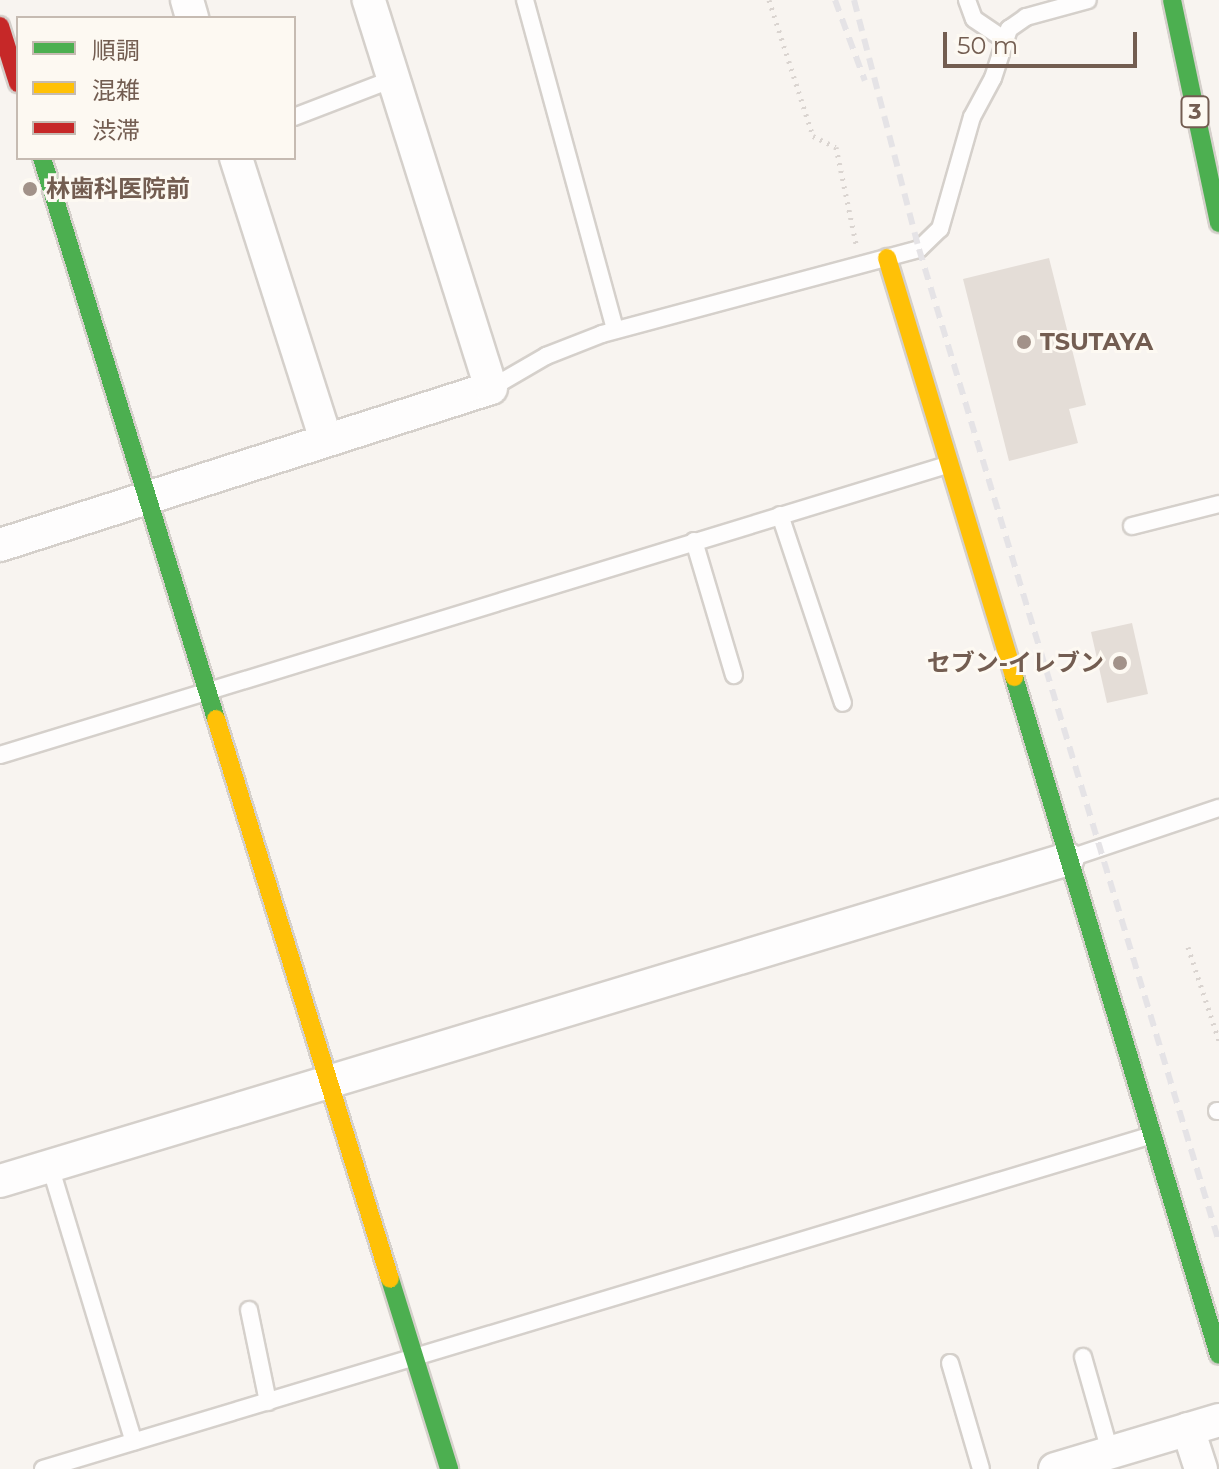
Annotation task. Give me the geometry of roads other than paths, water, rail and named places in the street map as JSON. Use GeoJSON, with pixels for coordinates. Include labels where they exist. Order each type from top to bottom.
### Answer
{"type":"FeatureCollection","features":[{"type":"Feature","properties":{"kind":"street"},"geometry":{"type":"LineString","coordinates":[[0,545],[491,388],[369,0]]}},
{"type":"Feature","properties":{"kind":"street","name":"3"},"geometry":{"type":"LineString","coordinates":[[1172,0],[1219,223]]}},
{"type":"Feature","properties":{"kind":"street"},"geometry":{"type":"LineString","coordinates":[[0,26],[16,77]]}},
{"type":"Feature","properties":{"kind":"street"},"geometry":{"type":"LineString","coordinates":[[43,160],[210,689],[449,1469]]}},
{"type":"Feature","properties":{"kind":"street"},"geometry":{"type":"LineString","coordinates":[[237,160],[326,440]]}},
{"type":"Feature","properties":{"kind":"street"},"geometry":{"type":"LineString","coordinates":[[887,258],[947,465],[1219,1355]]}},
{"type":"Feature","properties":{"kind":"street"},"geometry":{"type":"LineString","coordinates":[[0,1181],[1068,859]]}},
{"type":"Feature","properties":{"kind":"street"},"geometry":{"type":"LineString","coordinates":[[1055,1469],[1219,1420]]}},
{"type":"Feature","properties":{"kind":"street"},"geometry":{"type":"LineString","coordinates":[[1188,1429],[1201,1469]]}},
{"type":"Feature","properties":{"kind":"lane"},"geometry":{"type":"LineString","coordinates":[[525,0],[615,330]]}},
{"type":"Feature","properties":{"kind":"lane"},"geometry":{"type":"LineString","coordinates":[[967,0],[974,19],[1004,39]]}},
{"type":"Feature","properties":{"kind":"lane"},"geometry":{"type":"LineString","coordinates":[[491,388],[546,356],[615,330],[919,249],[940,229],[972,117],[993,78],[1004,39],[1026,17],[1088,0]]}},
{"type":"Feature","properties":{"kind":"lane"},"geometry":{"type":"LineString","coordinates":[[296,116],[388,81],[394,83]]}},
{"type":"Feature","properties":{"kind":"lane"},"geometry":{"type":"LineString","coordinates":[[0,755],[947,465]]}},
{"type":"Feature","properties":{"kind":"lane"},"geometry":{"type":"LineString","coordinates":[[1132,526],[1219,504]]}},
{"type":"Feature","properties":{"kind":"lane"},"geometry":{"type":"LineString","coordinates":[[780,515],[843,703]]}},
{"type":"Feature","properties":{"kind":"lane"},"geometry":{"type":"LineString","coordinates":[[694,541],[734,675]]}},
{"type":"Feature","properties":{"kind":"lane"},"geometry":{"type":"LineString","coordinates":[[1068,859],[1219,808]]}},
{"type":"Feature","properties":{"kind":"lane"},"geometry":{"type":"LineString","coordinates":[[43,1469],[1152,1135]]}},
{"type":"Feature","properties":{"kind":"lane"},"geometry":{"type":"LineString","coordinates":[[50,1166],[134,1442]]}},
{"type":"Feature","properties":{"kind":"lane"},"geometry":{"type":"LineString","coordinates":[[249,1310],[268,1402]]}},
{"type":"Feature","properties":{"kind":"lane"},"geometry":{"type":"LineString","coordinates":[[1083,1357],[1110,1452]]}},
{"type":"Feature","properties":{"kind":"lane"},"geometry":{"type":"LineString","coordinates":[[950,1363],[981,1469]]}},
{"type":"Feature","properties":{"kind":"railway"},"geometry":{"type":"LineString","coordinates":[[835,0],[865,81]]}},
{"type":"Feature","properties":{"kind":"railway"},"geometry":{"type":"LineString","coordinates":[[854,0],[919,249],[1219,1242]]}},
{"type":"Feature","properties":{"kind":"place","name":"林歯科医院前"},"geometry":{"type":"Point","coordinates":[30,189]}},
{"type":"Feature","properties":{"kind":"place","name":"TSUTAYA"},"geometry":{"type":"Point","coordinates":[1024,342]}},
{"type":"Feature","properties":{"kind":"place","name":"セブン-イレブン"},"geometry":{"type":"Point","coordinates":[1120,663]}}]}
